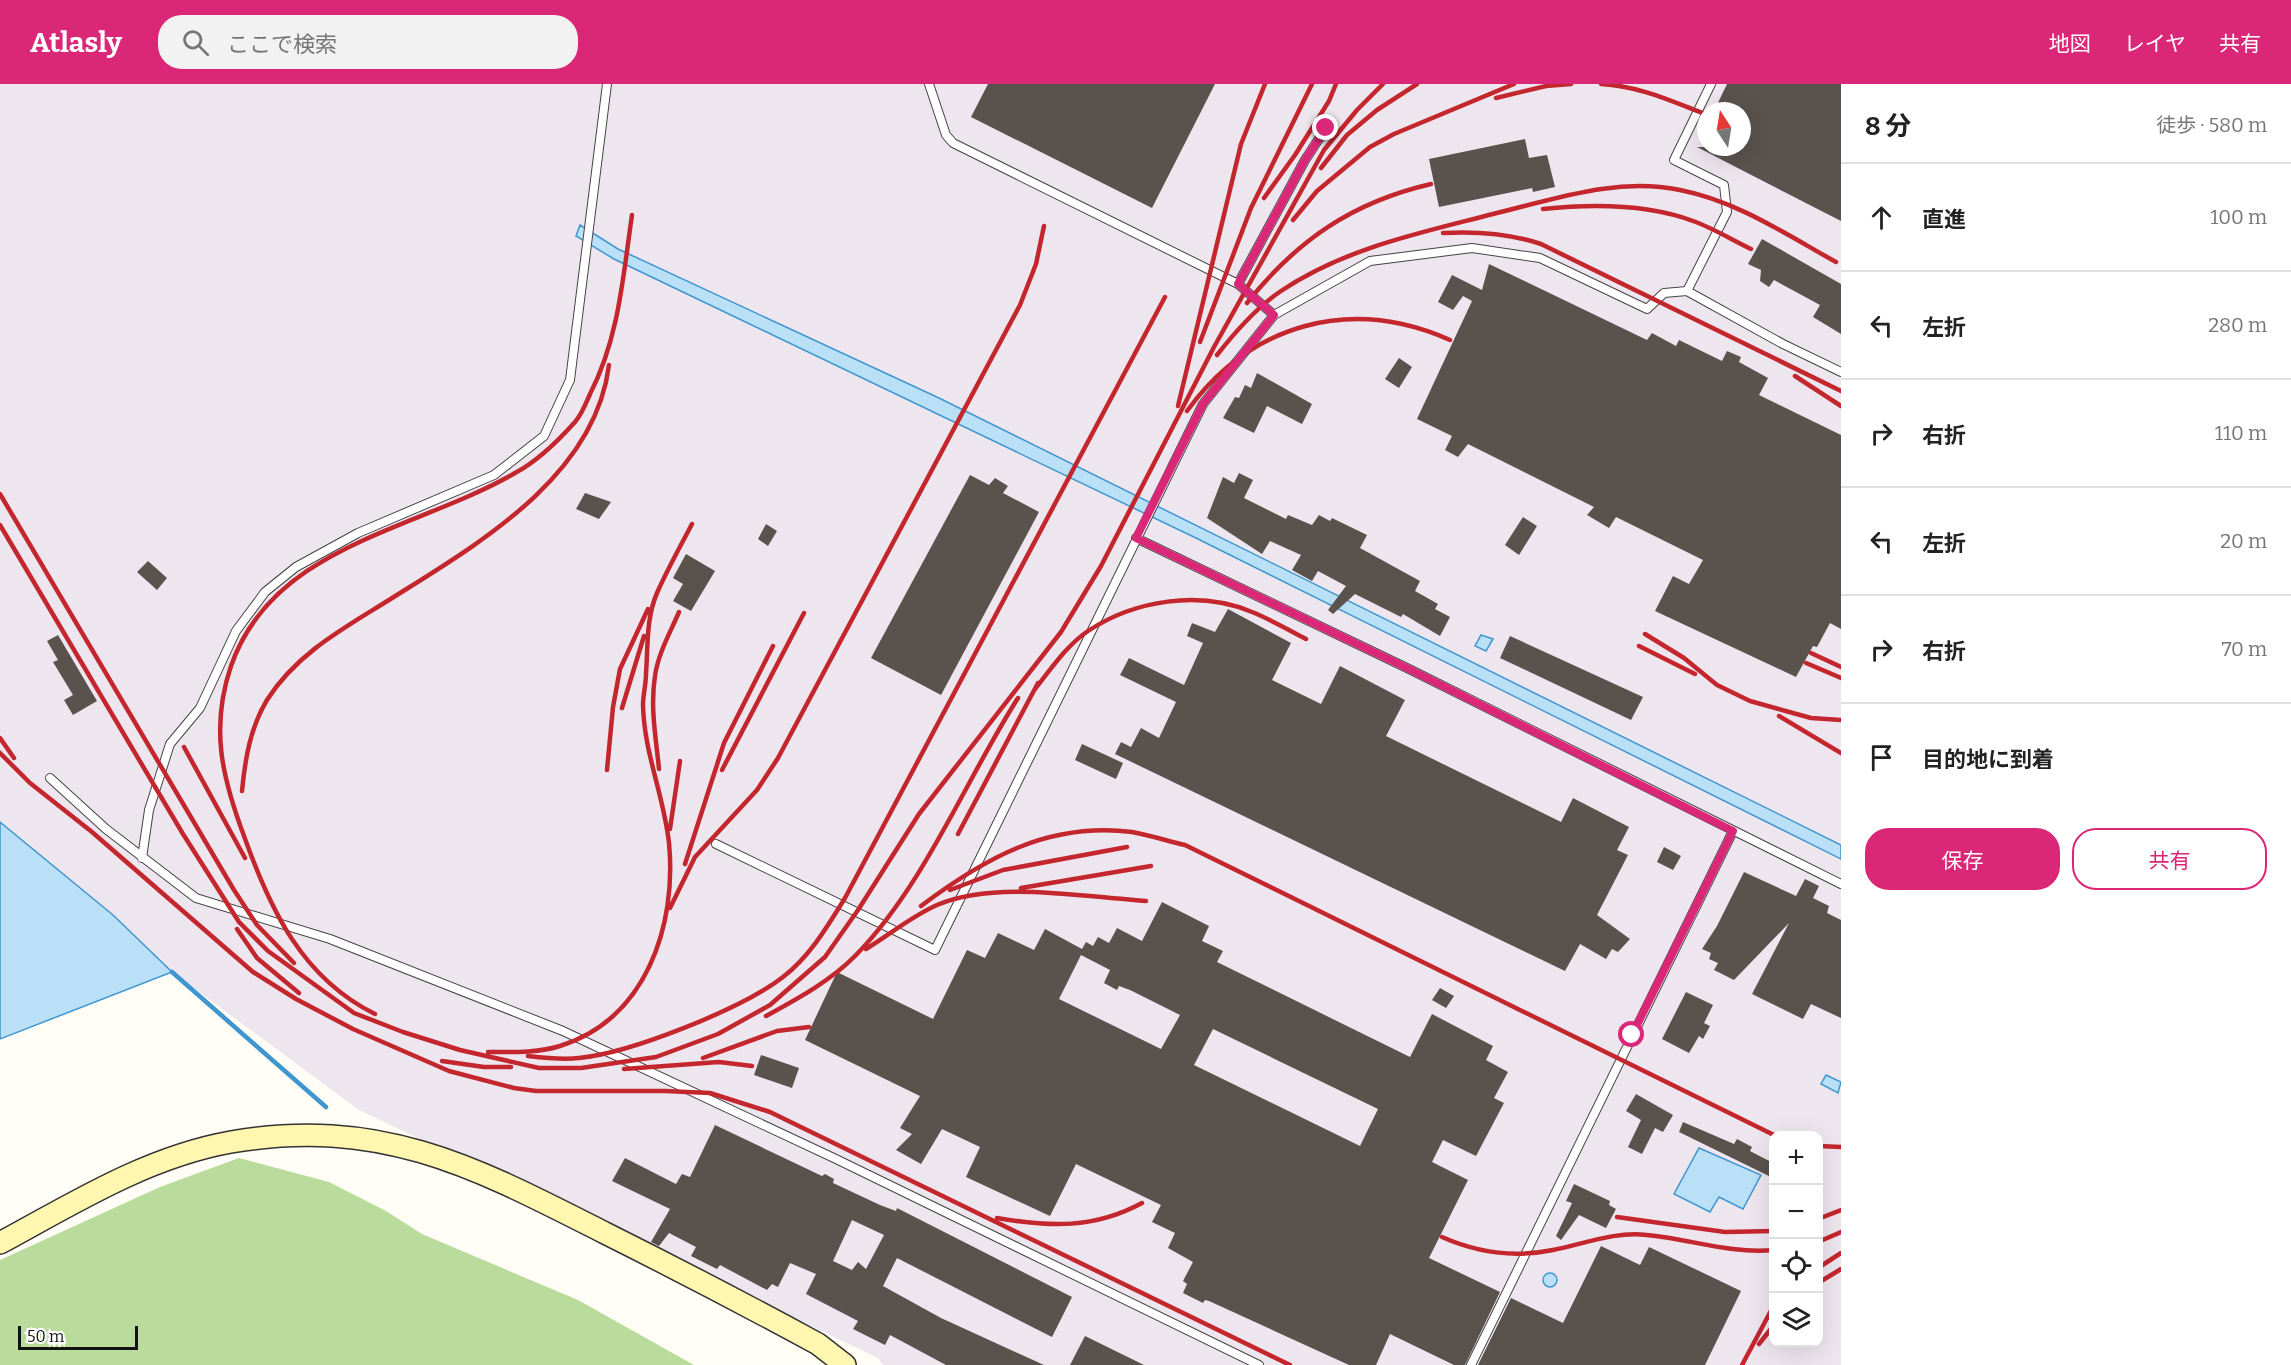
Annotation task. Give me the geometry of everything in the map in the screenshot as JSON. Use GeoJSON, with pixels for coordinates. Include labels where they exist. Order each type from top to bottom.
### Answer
{"type":"FeatureCollection","features":[{"type":"Feature","properties":{"kind":"street"},"geometry":{"type":"LineString","coordinates":[[0,1243],[121,1178],[199,1151],[230,1143],[278,1136],[338,1136],[379,1141],[453,1160],[509,1184],[818,1344],[845,1365]]}},
{"type":"Feature","properties":{"kind":"lane"},"geometry":{"type":"LineString","coordinates":[[142,858],[148,810],[170,744],[200,708],[236,631],[265,592],[296,567],[358,533],[494,475],[544,436],[570,381],[607,84]]}},
{"type":"Feature","properties":{"kind":"lane"},"geometry":{"type":"LineString","coordinates":[[928,84],[946,135],[953,143],[1238,284],[1274,315]]}},
{"type":"Feature","properties":{"kind":"lane"},"geometry":{"type":"LineString","coordinates":[[1687,291],[1727,212],[1724,185],[1674,160],[1711,84]]}},
{"type":"Feature","properties":{"kind":"lane"},"geometry":{"type":"LineString","coordinates":[[1238,284],[1305,160],[1326,128]]}},
{"type":"Feature","properties":{"kind":"lane"},"geometry":{"type":"LineString","coordinates":[[716,844],[934,950],[1203,404],[1274,315],[1370,261],[1472,248],[1540,258],[1647,309],[1664,293],[1687,291],[1783,344],[1841,372]]}},
{"type":"Feature","properties":{"kind":"lane"},"geometry":{"type":"LineString","coordinates":[[1136,538],[1407,668],[1841,884]]}},
{"type":"Feature","properties":{"kind":"lane"},"geometry":{"type":"LineString","coordinates":[[50,777],[142,858],[196,898],[330,939],[563,1031],[836,1159],[1259,1365]]}},
{"type":"Feature","properties":{"kind":"lane"},"geometry":{"type":"LineString","coordinates":[[1471,1365],[1733,831]]}},
{"type":"Feature","properties":{"kind":"shaded area"},"geometry":{"type":"Polygon","coordinates":[[[0,84],[1841,84],[1841,1365],[883,1365],[878,1358],[359,1110],[172,972],[113,915],[0,822],[0,84]]]}},
{"type":"Feature","properties":{"kind":"green space"},"geometry":{"type":"Polygon","coordinates":[[[239,1158],[329,1182],[386,1211],[422,1234],[578,1300],[694,1365],[0,1365],[0,1260],[160,1187],[239,1158]]]}},
{"type":"Feature","properties":{"kind":"water"},"geometry":{"type":"Polygon","coordinates":[[[580,225],[618,249],[939,398],[1841,845],[1841,859],[1196,538],[614,259],[576,236],[580,225]]]}},
{"type":"Feature","properties":{"kind":"water"},"geometry":{"type":"Polygon","coordinates":[[[1481,635],[1493,639],[1486,651],[1475,646],[1481,635]]]}},
{"type":"Feature","properties":{"kind":"water"},"geometry":{"type":"Polygon","coordinates":[[[0,822],[113,915],[172,972],[0,1039],[0,822]]]}},
{"type":"Feature","properties":{"kind":"water"},"geometry":{"type":"Polygon","coordinates":[[[1826,1075],[1841,1082],[1838,1093],[1821,1084],[1826,1075]]]}},
{"type":"Feature","properties":{"kind":"water"},"geometry":{"type":"Polygon","coordinates":[[[1699,1148],[1761,1175],[1743,1209],[1719,1197],[1710,1212],[1674,1194],[1699,1148]]]}},
{"type":"Feature","properties":{"kind":"water"},"geometry":{"type":"Polygon","coordinates":[[[1547,1273],[1553,1273],[1557,1280],[1553,1287],[1547,1287],[1543,1283],[1543,1277],[1547,1273]]]}},
{"type":"Feature","properties":{"kind":"building"},"geometry":{"type":"Polygon","coordinates":[[[988,84],[1215,84],[1152,208],[971,117],[988,84]]]}},
{"type":"Feature","properties":{"kind":"building"},"geometry":{"type":"Polygon","coordinates":[[[1727,84],[1841,84],[1841,221],[1715,156],[1751,156],[1751,102],[1718,102],[1727,84]]]}},
{"type":"Feature","properties":{"kind":"building"},"geometry":{"type":"Polygon","coordinates":[[[1525,139],[1529,158],[1547,155],[1555,187],[1533,192],[1532,188],[1439,207],[1429,159],[1525,139]]]}},
{"type":"Feature","properties":{"kind":"building"},"geometry":{"type":"Polygon","coordinates":[[[1762,239],[1841,284],[1841,334],[1813,317],[1820,305],[1774,280],[1769,287],[1760,281],[1761,270],[1748,264],[1762,239]]]}},
{"type":"Feature","properties":{"kind":"building"},"geometry":{"type":"Polygon","coordinates":[[[1489,264],[1647,340],[1652,333],[1676,346],[1679,340],[1722,361],[1727,351],[1741,357],[1739,362],[1768,378],[1759,395],[1841,435],[1841,629],[1830,623],[1817,647],[1813,646],[1796,677],[1655,611],[1673,576],[1689,584],[1703,560],[1616,517],[1609,528],[1587,515],[1594,507],[1468,444],[1458,457],[1445,450],[1452,436],[1417,419],[1472,301],[1463,296],[1453,310],[1438,302],[1452,275],[1482,290],[1489,264]]]}},
{"type":"Feature","properties":{"kind":"building"},"geometry":{"type":"Polygon","coordinates":[[[1399,358],[1412,367],[1399,388],[1385,379],[1399,358]]]}},
{"type":"Feature","properties":{"kind":"building"},"geometry":{"type":"Polygon","coordinates":[[[1257,373],[1312,404],[1302,424],[1267,406],[1254,433],[1223,418],[1235,397],[1239,398],[1245,385],[1251,388],[1257,373]]]}},
{"type":"Feature","properties":{"kind":"building"},"geometry":{"type":"Polygon","coordinates":[[[1239,473],[1253,480],[1244,498],[1286,519],[1288,515],[1312,525],[1319,515],[1330,521],[1332,518],[1367,535],[1360,548],[1420,581],[1415,591],[1438,604],[1435,609],[1450,617],[1440,636],[1403,614],[1401,617],[1355,594],[1333,614],[1328,610],[1346,586],[1318,571],[1312,581],[1292,570],[1301,555],[1270,541],[1262,554],[1207,518],[1223,477],[1234,483],[1239,473]]]}},
{"type":"Feature","properties":{"kind":"building"},"geometry":{"type":"Polygon","coordinates":[[[970,475],[989,485],[995,478],[1008,486],[1003,493],[1039,512],[941,695],[871,658],[970,475]]]}},
{"type":"Feature","properties":{"kind":"building"},"geometry":{"type":"Polygon","coordinates":[[[585,493],[611,502],[599,519],[576,509],[585,493]]]}},
{"type":"Feature","properties":{"kind":"building"},"geometry":{"type":"Polygon","coordinates":[[[1523,517],[1537,526],[1519,555],[1505,545],[1523,517]]]}},
{"type":"Feature","properties":{"kind":"building"},"geometry":{"type":"Polygon","coordinates":[[[766,524],[777,531],[768,546],[758,539],[766,524]]]}},
{"type":"Feature","properties":{"kind":"building"},"geometry":{"type":"Polygon","coordinates":[[[686,554],[715,571],[691,611],[673,601],[683,584],[673,578],[686,554]]]}},
{"type":"Feature","properties":{"kind":"building"},"geometry":{"type":"Polygon","coordinates":[[[148,561],[167,578],[157,590],[137,572],[148,561]]]}},
{"type":"Feature","properties":{"kind":"building"},"geometry":{"type":"Polygon","coordinates":[[[1228,609],[1291,643],[1272,680],[1321,704],[1340,666],[1405,700],[1386,736],[1561,822],[1573,798],[1629,827],[1617,850],[1628,855],[1597,915],[1630,939],[1618,952],[1612,949],[1606,959],[1580,944],[1565,971],[1115,754],[1121,742],[1131,747],[1141,728],[1159,738],[1176,702],[1120,675],[1129,658],[1184,685],[1203,643],[1187,636],[1192,623],[1215,632],[1228,609]]]}},
{"type":"Feature","properties":{"kind":"building"},"geometry":{"type":"Polygon","coordinates":[[[58,635],[97,701],[73,715],[64,700],[73,695],[53,662],[58,660],[47,641],[58,635]]]}},
{"type":"Feature","properties":{"kind":"building"},"geometry":{"type":"Polygon","coordinates":[[[1510,636],[1643,697],[1631,720],[1500,658],[1510,636]]]}},
{"type":"Feature","properties":{"kind":"building"},"geometry":{"type":"Polygon","coordinates":[[[1082,744],[1123,763],[1116,779],[1075,760],[1082,744]]]}},
{"type":"Feature","properties":{"kind":"building"},"geometry":{"type":"Polygon","coordinates":[[[1664,847],[1681,856],[1673,870],[1657,862],[1664,847]]]}},
{"type":"Feature","properties":{"kind":"building"},"geometry":{"type":"Polygon","coordinates":[[[1744,872],[1796,896],[1805,879],[1819,886],[1813,898],[1829,906],[1827,913],[1841,920],[1841,1018],[1811,1004],[1803,1019],[1752,994],[1789,923],[1734,980],[1714,970],[1718,963],[1709,959],[1711,953],[1702,949],[1717,926],[1744,872]]]}},
{"type":"Feature","properties":{"kind":"building"},"geometry":{"type":"Polygon","coordinates":[[[1162,902],[1209,926],[1202,941],[1223,951],[1217,962],[1410,1057],[1432,1014],[1493,1046],[1486,1060],[1508,1072],[1494,1098],[1504,1103],[1476,1156],[1443,1140],[1432,1162],[1468,1180],[1429,1258],[1500,1292],[1465,1365],[1454,1365],[1390,1334],[1376,1365],[1349,1365],[1209,1301],[1205,1300],[1203,1303],[1183,1293],[1187,1284],[1183,1281],[1193,1262],[1168,1248],[1175,1233],[1152,1222],[1161,1205],[1076,1164],[1050,1216],[966,1177],[980,1147],[942,1129],[921,1164],[896,1150],[912,1134],[900,1128],[920,1096],[805,1040],[837,972],[933,1019],[967,950],[985,958],[998,933],[1034,950],[1045,929],[1082,949],[1086,942],[1093,946],[1098,937],[1109,943],[1117,928],[1142,941],[1162,902]],[[1081,955],[1059,999],[1161,1049],[1180,1015],[1130,990],[1119,986],[1117,990],[1104,983],[1110,970],[1081,955]],[[1213,1029],[1194,1065],[1360,1146],[1378,1109],[1213,1029]]]}},
{"type":"Feature","properties":{"kind":"building"},"geometry":{"type":"Polygon","coordinates":[[[1440,988],[1454,996],[1446,1008],[1432,1000],[1440,988]]]}},
{"type":"Feature","properties":{"kind":"building"},"geometry":{"type":"Polygon","coordinates":[[[1686,992],[1713,1005],[1704,1023],[1710,1026],[1703,1039],[1699,1036],[1689,1053],[1662,1039],[1686,992]]]}},
{"type":"Feature","properties":{"kind":"building"},"geometry":{"type":"Polygon","coordinates":[[[761,1055],[799,1068],[792,1088],[754,1075],[761,1055]]]}},
{"type":"Feature","properties":{"kind":"building"},"geometry":{"type":"Polygon","coordinates":[[[1636,1094],[1673,1115],[1663,1132],[1655,1128],[1642,1154],[1628,1147],[1641,1120],[1626,1111],[1636,1094]]]}},
{"type":"Feature","properties":{"kind":"building"},"geometry":{"type":"Polygon","coordinates":[[[1683,1122],[1734,1144],[1737,1139],[1752,1147],[1750,1151],[1769,1161],[1769,1176],[1679,1132],[1683,1122]]]}},
{"type":"Feature","properties":{"kind":"building"},"geometry":{"type":"Polygon","coordinates":[[[715,1125],[822,1176],[825,1174],[834,1179],[833,1183],[880,1205],[896,1211],[897,1208],[1072,1297],[1052,1337],[897,1258],[883,1286],[941,1318],[1044,1365],[946,1365],[890,1335],[885,1345],[853,1329],[858,1321],[806,1294],[816,1274],[790,1263],[778,1287],[772,1284],[767,1290],[720,1265],[717,1269],[691,1256],[696,1247],[669,1233],[659,1246],[651,1242],[670,1209],[612,1181],[625,1158],[676,1184],[682,1174],[690,1177],[715,1125]],[[852,1220],[833,1261],[852,1270],[858,1262],[866,1269],[884,1235],[852,1220]]]}},
{"type":"Feature","properties":{"kind":"building"},"geometry":{"type":"Polygon","coordinates":[[[1574,1184],[1610,1201],[1609,1205],[1616,1209],[1606,1228],[1579,1215],[1561,1240],[1556,1236],[1572,1203],[1566,1201],[1574,1184]]]}},
{"type":"Feature","properties":{"kind":"building"},"geometry":{"type":"Polygon","coordinates":[[[1601,1246],[1640,1265],[1649,1247],[1741,1291],[1705,1365],[1478,1365],[1511,1298],[1563,1323],[1601,1246]]]}},
{"type":"Feature","properties":{"kind":"building"},"geometry":{"type":"Polygon","coordinates":[[[1085,1336],[1144,1365],[1070,1365],[1085,1336]]]}},
{"type":"Feature","properties":{"kind":"waterway"},"geometry":{"type":"LineString","coordinates":[[172,972],[326,1107]]}},
{"type":"Feature","properties":{"kind":"railway"},"geometry":{"type":"LineString","coordinates":[[1178,406],[1241,144],[1265,84]]}},
{"type":"Feature","properties":{"kind":"railway"},"geometry":{"type":"LineString","coordinates":[[1200,342],[1251,208],[1312,84]]}},
{"type":"Feature","properties":{"kind":"railway"},"geometry":{"type":"LineString","coordinates":[[1264,198],[1295,155],[1329,101],[1336,84]]}},
{"type":"Feature","properties":{"kind":"railway"},"geometry":{"type":"LineString","coordinates":[[0,525],[183,834],[239,922],[268,951],[354,1013],[460,1050],[539,1068],[581,1068],[656,1057],[718,1034],[770,1005],[825,957],[919,814],[1061,632],[1101,566],[1214,347],[1324,150],[1357,110],[1383,84]]}},
{"type":"Feature","properties":{"kind":"railway"},"geometry":{"type":"LineString","coordinates":[[1321,168],[1347,135],[1377,110],[1417,84]]}},
{"type":"Feature","properties":{"kind":"railway"},"geometry":{"type":"LineString","coordinates":[[1293,220],[1317,191],[1370,147],[1394,134],[1514,84]]}},
{"type":"Feature","properties":{"kind":"railway"},"geometry":{"type":"LineString","coordinates":[[1496,98],[1546,86],[1571,84]]}},
{"type":"Feature","properties":{"kind":"railway"},"geometry":{"type":"LineString","coordinates":[[1601,84],[1642,91],[1697,111]]}},
{"type":"Feature","properties":{"kind":"railway"},"geometry":{"type":"LineString","coordinates":[[1247,303],[1286,260],[1328,227],[1376,201],[1431,184]]}},
{"type":"Feature","properties":{"kind":"railway"},"geometry":{"type":"LineString","coordinates":[[1217,355],[1247,320],[1272,297],[1305,276],[1331,264],[1411,235],[1563,196],[1609,188],[1656,187],[1701,195],[1741,210],[1836,262]]}},
{"type":"Feature","properties":{"kind":"railway"},"geometry":{"type":"LineString","coordinates":[[1543,209],[1599,206],[1657,211],[1700,224],[1751,249]]}},
{"type":"Feature","properties":{"kind":"railway"},"geometry":{"type":"LineString","coordinates":[[375,1014],[349,999],[308,961],[292,939],[265,890],[236,814],[221,752],[221,710],[231,666],[251,625],[279,593],[313,567],[352,546],[476,493],[515,473],[532,463],[575,422],[584,408],[608,351],[622,284],[632,215]]}},
{"type":"Feature","properties":{"kind":"railway"},"geometry":{"type":"LineString","coordinates":[[670,908],[695,857],[757,790],[778,758],[1020,305],[1036,264],[1044,226]]}},
{"type":"Feature","properties":{"kind":"railway"},"geometry":{"type":"LineString","coordinates":[[1443,233],[1492,234],[1517,237],[1541,244],[1841,391]]}},
{"type":"Feature","properties":{"kind":"railway"},"geometry":{"type":"LineString","coordinates":[[528,1056],[579,1058],[627,1048],[685,1028],[765,989],[793,969],[810,950],[845,898],[1165,297]]}},
{"type":"Feature","properties":{"kind":"railway"},"geometry":{"type":"LineString","coordinates":[[1187,411],[1213,381],[1241,357],[1272,338],[1305,326],[1340,320],[1376,320],[1413,327],[1450,340]]}},
{"type":"Feature","properties":{"kind":"railway"},"geometry":{"type":"LineString","coordinates":[[242,791],[252,733],[261,711],[279,683],[292,668],[322,643],[458,556],[526,504],[556,475],[581,442],[599,405],[609,365]]}},
{"type":"Feature","properties":{"kind":"railway"},"geometry":{"type":"LineString","coordinates":[[1795,376],[1841,406]]}},
{"type":"Feature","properties":{"kind":"railway"},"geometry":{"type":"LineString","coordinates":[[0,494],[234,890],[257,925],[294,963]]}},
{"type":"Feature","properties":{"kind":"railway"},"geometry":{"type":"LineString","coordinates":[[488,1052],[543,1050],[560,1046],[590,1033],[614,1015],[634,992],[650,966],[661,937],[670,874],[669,843],[663,808],[644,723],[643,701],[648,633],[657,593],[692,524]]}},
{"type":"Feature","properties":{"kind":"railway"},"geometry":{"type":"LineString","coordinates":[[1035,689],[1066,650],[1088,631],[1126,612],[1168,602],[1211,601],[1232,605],[1259,615],[1306,639]]}},
{"type":"Feature","properties":{"kind":"railway"},"geometry":{"type":"LineString","coordinates":[[607,770],[613,707],[620,669],[648,609]]}},
{"type":"Feature","properties":{"kind":"railway"},"geometry":{"type":"LineString","coordinates":[[659,769],[653,711],[655,676],[662,652],[679,612]]}},
{"type":"Feature","properties":{"kind":"railway"},"geometry":{"type":"LineString","coordinates":[[722,770],[804,613]]}},
{"type":"Feature","properties":{"kind":"railway"},"geometry":{"type":"LineString","coordinates":[[1645,634],[1684,658],[1717,685],[1750,701],[1811,718],[1841,720]]}},
{"type":"Feature","properties":{"kind":"railway"},"geometry":{"type":"LineString","coordinates":[[622,708],[644,636]]}},
{"type":"Feature","properties":{"kind":"railway"},"geometry":{"type":"LineString","coordinates":[[685,864],[724,743],[773,646]]}},
{"type":"Feature","properties":{"kind":"railway"},"geometry":{"type":"LineString","coordinates":[[1639,646],[1695,674]]}},
{"type":"Feature","properties":{"kind":"railway"},"geometry":{"type":"LineString","coordinates":[[1811,653],[1841,667]]}},
{"type":"Feature","properties":{"kind":"railway"},"geometry":{"type":"LineString","coordinates":[[1806,663],[1841,678]]}},
{"type":"Feature","properties":{"kind":"railway"},"geometry":{"type":"LineString","coordinates":[[958,834],[1038,683]]}},
{"type":"Feature","properties":{"kind":"railway"},"geometry":{"type":"LineString","coordinates":[[766,1016],[802,996],[836,973],[881,927],[924,864],[1018,698]]}},
{"type":"Feature","properties":{"kind":"railway"},"geometry":{"type":"LineString","coordinates":[[1779,716],[1841,753]]}},
{"type":"Feature","properties":{"kind":"railway"},"geometry":{"type":"LineString","coordinates":[[0,738],[14,758]]}},
{"type":"Feature","properties":{"kind":"railway"},"geometry":{"type":"LineString","coordinates":[[184,747],[245,858]]}},
{"type":"Feature","properties":{"kind":"railway"},"geometry":{"type":"LineString","coordinates":[[0,753],[30,783],[92,832],[253,972],[296,999],[353,1029],[449,1071],[514,1088],[536,1091],[710,1093],[770,1112],[1290,1365]]}},
{"type":"Feature","properties":{"kind":"railway"},"geometry":{"type":"LineString","coordinates":[[670,829],[680,761]]}},
{"type":"Feature","properties":{"kind":"railway"},"geometry":{"type":"LineString","coordinates":[[921,906],[994,859],[1045,838],[1101,830],[1132,832],[1185,845],[1769,1133]]}},
{"type":"Feature","properties":{"kind":"railway"},"geometry":{"type":"LineString","coordinates":[[950,890],[1003,870],[1127,847]]}},
{"type":"Feature","properties":{"kind":"railway"},"geometry":{"type":"LineString","coordinates":[[1021,888],[1151,866]]}},
{"type":"Feature","properties":{"kind":"railway"},"geometry":{"type":"LineString","coordinates":[[866,949],[928,909],[960,897],[985,893],[1040,892],[1146,901]]}},
{"type":"Feature","properties":{"kind":"railway"},"geometry":{"type":"LineString","coordinates":[[237,929],[257,958],[299,993]]}},
{"type":"Feature","properties":{"kind":"railway"},"geometry":{"type":"LineString","coordinates":[[703,1058],[777,1031],[809,1027]]}},
{"type":"Feature","properties":{"kind":"railway"},"geometry":{"type":"LineString","coordinates":[[442,1061],[484,1067],[511,1067]]}},
{"type":"Feature","properties":{"kind":"railway"},"geometry":{"type":"LineString","coordinates":[[624,1069],[719,1062],[752,1066]]}},
{"type":"Feature","properties":{"kind":"railway"},"geometry":{"type":"LineString","coordinates":[[1823,1146],[1841,1147]]}},
{"type":"Feature","properties":{"kind":"railway"},"geometry":{"type":"LineString","coordinates":[[997,1218],[1035,1223],[1071,1224],[1107,1218],[1142,1203]]}},
{"type":"Feature","properties":{"kind":"railway"},"geometry":{"type":"LineString","coordinates":[[1823,1217],[1841,1210]]}},
{"type":"Feature","properties":{"kind":"railway"},"geometry":{"type":"LineString","coordinates":[[1617,1217],[1725,1232],[1769,1231]]}},
{"type":"Feature","properties":{"kind":"railway"},"geometry":{"type":"LineString","coordinates":[[1823,1240],[1841,1232]]}},
{"type":"Feature","properties":{"kind":"railway"},"geometry":{"type":"LineString","coordinates":[[1442,1237],[1469,1247],[1510,1254],[1539,1252],[1611,1236],[1635,1234],[1741,1250],[1769,1250]]}},
{"type":"Feature","properties":{"kind":"railway"},"geometry":{"type":"LineString","coordinates":[[1823,1265],[1841,1253]]}},
{"type":"Feature","properties":{"kind":"railway"},"geometry":{"type":"LineString","coordinates":[[1823,1280],[1841,1269]]}},
{"type":"Feature","properties":{"kind":"railway"},"geometry":{"type":"LineString","coordinates":[[1742,1365],[1769,1314]]}},
{"type":"Feature","properties":{"kind":"railway"},"geometry":{"type":"LineString","coordinates":[[1759,1344],[1769,1331]]}},
{"type":"Feature","properties":{"kind":"route"},"geometry":{"type":"LineString","coordinates":[[1326,128],[1305,160],[1238,284],[1274,315],[1203,404],[1136,538],[1407,668],[1733,831],[1632,1035]]}}]}
